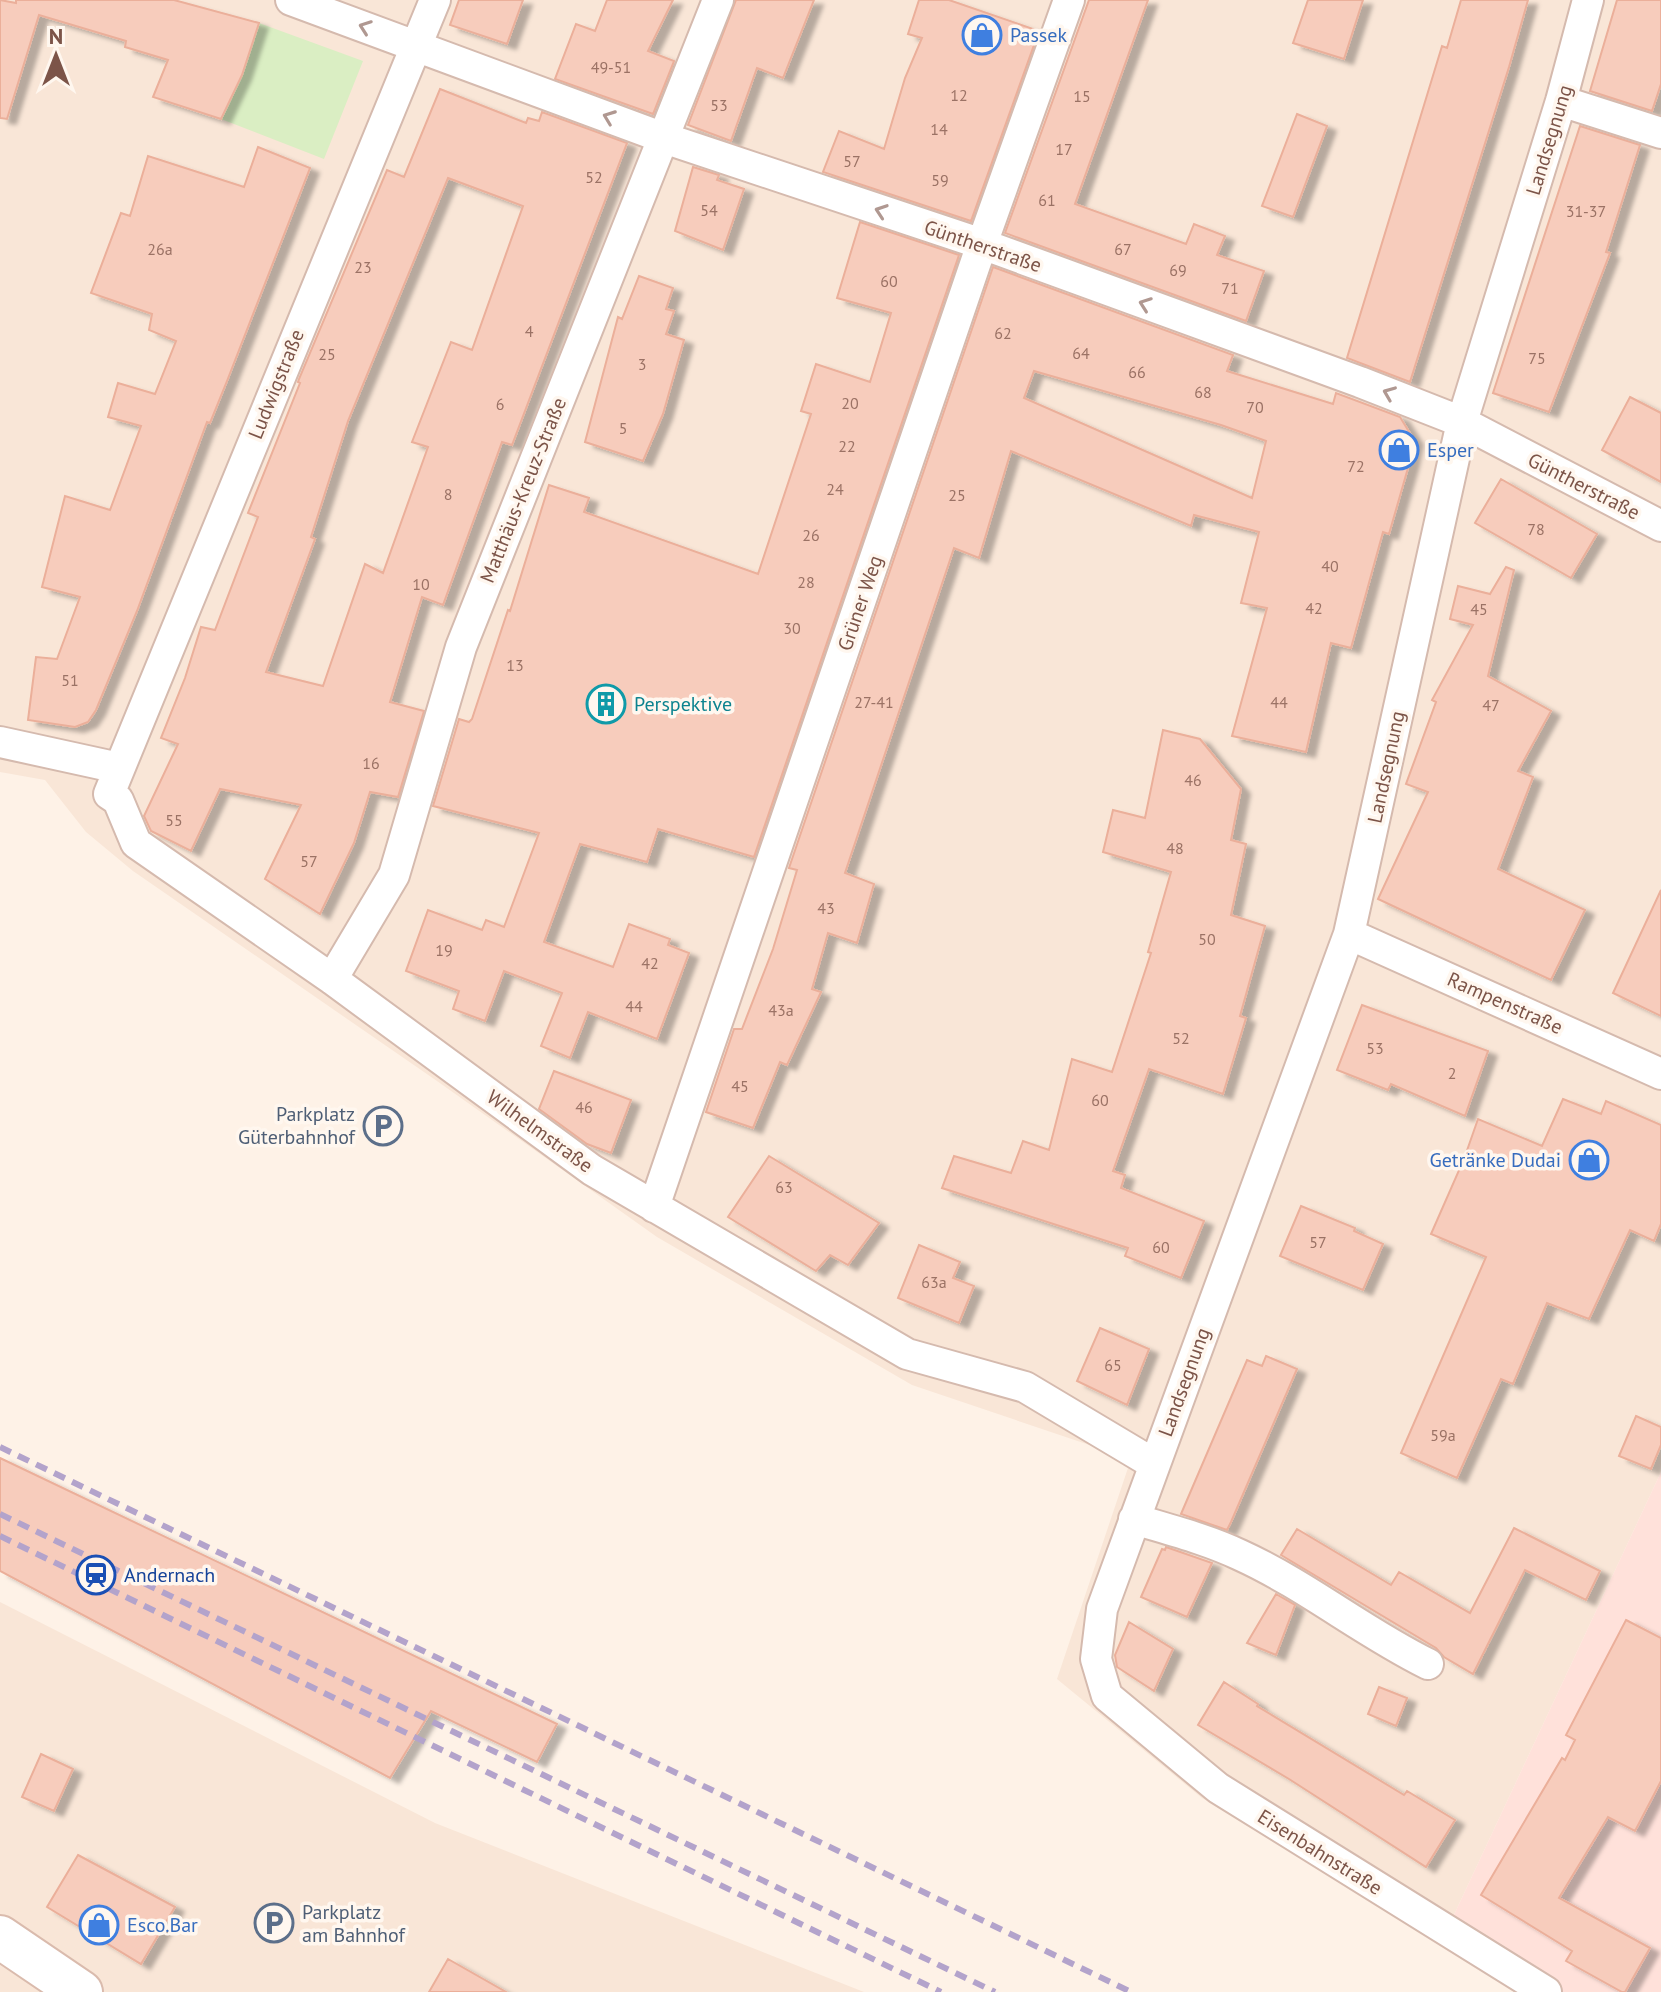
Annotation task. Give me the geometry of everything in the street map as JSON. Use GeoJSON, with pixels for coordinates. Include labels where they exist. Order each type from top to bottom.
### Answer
{"type":"FeatureCollection","features":[{"type":"Feature","properties":{"kind":"street","name":"Güntherstraße"},"geometry":{"type":"LineString","coordinates":[[291,0],[664,138],[982,244],[1360,382],[1462,422],[1661,526]]}},
{"type":"Feature","properties":{"kind":"street","name":"Ludwigstraße"},"geometry":{"type":"LineString","coordinates":[[119,768],[435,0]]}},
{"type":"Feature","properties":{"kind":"street","name":"Matthäus-Kreuz-Straße"},"geometry":{"type":"LineString","coordinates":[[332,979],[394,875],[461,647],[718,0]]}},
{"type":"Feature","properties":{"kind":"street","name":"Grüner Weg"},"geometry":{"type":"LineString","coordinates":[[654,1207],[982,244],[1069,0]]}},
{"type":"Feature","properties":{"kind":"street","name":"Landsegnung"},"geometry":{"type":"LineString","coordinates":[[1107,1696],[1096,1659],[1102,1609],[1349,934],[1462,422],[1561,101],[1588,0]]}},
{"type":"Feature","properties":{"kind":"street"},"geometry":{"type":"LineString","coordinates":[[1561,101],[1661,133]]}},
{"type":"Feature","properties":{"kind":"street"},"geometry":{"type":"LineString","coordinates":[[0,742],[119,768]]}},
{"type":"Feature","properties":{"kind":"street","name":"Wilhelmstraße"},"geometry":{"type":"LineString","coordinates":[[119,768],[109,794],[118,800],[136,843],[332,979],[592,1170],[907,1354],[1025,1387],[1154,1464]]}},
{"type":"Feature","properties":{"kind":"street","name":"Rampenstraße"},"geometry":{"type":"LineString","coordinates":[[1349,934],[1661,1074]]}},
{"type":"Feature","properties":{"kind":"street"},"geometry":{"type":"LineString","coordinates":[[1134,1519],[1242,1555],[1428,1664]]}},
{"type":"Feature","properties":{"kind":"street","name":"Eisenbahnstraße"},"geometry":{"type":"LineString","coordinates":[[1107,1696],[1218,1788],[1546,1992]]}},
{"type":"Feature","properties":{"kind":"street"},"geometry":{"type":"LineString","coordinates":[[0,1937],[81,1992]]}},
{"type":"Feature","properties":{"kind":"shaded area"},"geometry":{"type":"Polygon","coordinates":[[[0,0],[1661,0],[1661,1472],[1445,1934],[1202,1798],[1057,1679],[1131,1459],[912,1385],[657,1237],[133,871],[86,832],[45,780],[0,772],[0,0]]]}},
{"type":"Feature","properties":{"kind":"shaded area"},"geometry":{"type":"Polygon","coordinates":[[[1661,1472],[1661,1992],[1533,1992],[1445,1934],[1661,1472]]]}},
{"type":"Feature","properties":{"kind":"shaded area"},"geometry":{"type":"Polygon","coordinates":[[[0,1602],[435,1823],[864,1992],[0,1992],[0,1602]]]}},
{"type":"Feature","properties":{"kind":"green space"},"geometry":{"type":"Polygon","coordinates":[[[259,23],[363,61],[324,159],[221,119],[242,75],[259,23]]]}},
{"type":"Feature","properties":{"kind":"building"},"geometry":{"type":"Polygon","coordinates":[[[0,0],[16,3],[16,0],[174,0],[259,23],[242,75],[221,119],[153,97],[168,60],[125,47],[126,41],[39,15],[7,119],[0,118],[0,0]]]}},
{"type":"Feature","properties":{"kind":"building"},"geometry":{"type":"Polygon","coordinates":[[[459,0],[523,0],[507,44],[450,25],[459,0]]]}},
{"type":"Feature","properties":{"kind":"building"},"geometry":{"type":"Polygon","coordinates":[[[607,0],[673,0],[648,51],[674,61],[653,114],[555,79],[576,24],[595,31],[607,0]]]}},
{"type":"Feature","properties":{"kind":"building"},"geometry":{"type":"Polygon","coordinates":[[[736,0],[814,0],[783,78],[757,68],[731,141],[688,125],[736,0]]]}},
{"type":"Feature","properties":{"kind":"building"},"geometry":{"type":"Polygon","coordinates":[[[919,0],[949,0],[1039,31],[971,221],[823,172],[839,131],[884,149],[905,78],[922,38],[908,34],[919,0]]]}},
{"type":"Feature","properties":{"kind":"building"},"geometry":{"type":"Polygon","coordinates":[[[1089,0],[1148,0],[1075,204],[1186,244],[1194,224],[1225,236],[1217,255],[1264,271],[1246,321],[1005,233],[1089,0]]]}},
{"type":"Feature","properties":{"kind":"building"},"geometry":{"type":"Polygon","coordinates":[[[1308,0],[1363,0],[1344,59],[1293,43],[1308,0]]]}},
{"type":"Feature","properties":{"kind":"building"},"geometry":{"type":"Polygon","coordinates":[[[1461,0],[1528,0],[1410,382],[1347,358],[1442,46],[1447,48],[1461,0]]]}},
{"type":"Feature","properties":{"kind":"building"},"geometry":{"type":"Polygon","coordinates":[[[1617,0],[1661,0],[1661,84],[1652,111],[1590,91],[1617,0]]]}},
{"type":"Feature","properties":{"kind":"building"},"geometry":{"type":"Polygon","coordinates":[[[440,89],[526,123],[528,118],[539,121],[542,112],[627,143],[512,445],[502,442],[443,605],[422,597],[390,702],[424,711],[398,797],[370,792],[354,843],[320,914],[265,879],[301,805],[220,789],[191,851],[151,831],[144,816],[178,744],[161,738],[201,627],[215,630],[258,517],[248,513],[299,379],[387,170],[404,177],[440,89]],[[448,178],[348,421],[311,537],[315,539],[266,672],[323,686],[365,564],[383,573],[428,447],[412,442],[451,342],[472,350],[523,206],[448,178]]]}},
{"type":"Feature","properties":{"kind":"building"},"geometry":{"type":"Polygon","coordinates":[[[1297,114],[1327,126],[1293,217],[1262,206],[1297,114]]]}},
{"type":"Feature","properties":{"kind":"building"},"geometry":{"type":"Polygon","coordinates":[[[1580,126],[1640,145],[1606,252],[1610,253],[1549,412],[1493,393],[1580,126]]]}},
{"type":"Feature","properties":{"kind":"building"},"geometry":{"type":"Polygon","coordinates":[[[258,147],[310,168],[210,423],[207,422],[137,611],[96,710],[88,722],[75,727],[28,720],[36,657],[57,659],[80,597],[42,587],[65,496],[110,510],[141,426],[108,417],[118,383],[155,394],[176,341],[149,330],[152,314],[91,293],[121,213],[130,216],[148,156],[244,187],[258,147]]]}},
{"type":"Feature","properties":{"kind":"building"},"geometry":{"type":"Polygon","coordinates":[[[693,167],[719,175],[717,180],[744,189],[723,250],[675,231],[693,167]]]}},
{"type":"Feature","properties":{"kind":"building"},"geometry":{"type":"Polygon","coordinates":[[[860,222],[959,255],[754,857],[658,829],[647,862],[580,844],[544,942],[613,967],[629,924],[670,939],[668,945],[689,953],[657,1039],[588,1012],[570,1058],[541,1046],[562,993],[504,971],[485,1021],[453,1009],[459,991],[406,971],[428,910],[482,930],[486,920],[504,927],[539,833],[433,806],[459,719],[469,722],[472,719],[549,485],[589,498],[584,512],[758,574],[811,414],[801,411],[816,364],[870,382],[891,313],[837,298],[860,222]]]}},
{"type":"Feature","properties":{"kind":"building"},"geometry":{"type":"Polygon","coordinates":[[[993,267],[1233,355],[1227,371],[1333,404],[1336,393],[1400,417],[1414,440],[1410,461],[1389,534],[1383,532],[1351,648],[1331,643],[1306,752],[1232,736],[1267,608],[1241,603],[1259,532],[1194,515],[1191,526],[1011,451],[979,558],[954,548],[845,873],[874,884],[857,943],[828,933],[812,989],[821,992],[787,1065],[780,1062],[753,1128],[706,1112],[734,1029],[742,1029],[773,949],[797,870],[789,868],[993,267]],[[1034,371],[1024,398],[1252,498],[1266,441],[1034,371]]]}},
{"type":"Feature","properties":{"kind":"building"},"geometry":{"type":"Polygon","coordinates":[[[639,276],[673,288],[666,309],[674,311],[666,334],[684,340],[663,414],[643,461],[585,442],[618,317],[622,319],[639,276]]]}},
{"type":"Feature","properties":{"kind":"building"},"geometry":{"type":"Polygon","coordinates":[[[1630,397],[1661,413],[1661,482],[1602,450],[1630,397]]]}},
{"type":"Feature","properties":{"kind":"building"},"geometry":{"type":"Polygon","coordinates":[[[1501,479],[1597,534],[1571,578],[1475,523],[1501,479]]]}},
{"type":"Feature","properties":{"kind":"building"},"geometry":{"type":"Polygon","coordinates":[[[1506,567],[1514,570],[1488,676],[1551,711],[1518,771],[1533,777],[1498,869],[1585,910],[1551,980],[1378,899],[1428,792],[1406,784],[1436,702],[1432,700],[1473,625],[1450,619],[1458,586],[1490,594],[1506,567]]]}},
{"type":"Feature","properties":{"kind":"building"},"geometry":{"type":"Polygon","coordinates":[[[1163,730],[1200,739],[1241,789],[1231,840],[1246,844],[1231,915],[1265,926],[1240,1016],[1246,1018],[1223,1094],[1149,1069],[1113,1171],[1125,1175],[1121,1188],[1204,1221],[1181,1278],[1125,1256],[1128,1248],[942,1188],[954,1156],[1011,1173],[1023,1141],[1049,1150],[1072,1059],[1112,1072],[1151,953],[1148,952],[1171,872],[1103,852],[1113,810],[1145,818],[1163,730]]]}},
{"type":"Feature","properties":{"kind":"building"},"geometry":{"type":"Polygon","coordinates":[[[1661,890],[1661,1016],[1613,993],[1661,890]]]}},
{"type":"Feature","properties":{"kind":"building"},"geometry":{"type":"Polygon","coordinates":[[[1362,1005],[1488,1051],[1465,1116],[1391,1084],[1388,1090],[1337,1070],[1362,1005]]]}},
{"type":"Feature","properties":{"kind":"building"},"geometry":{"type":"Polygon","coordinates":[[[554,1071],[631,1100],[611,1153],[587,1144],[539,1109],[554,1071]]]}},
{"type":"Feature","properties":{"kind":"building"},"geometry":{"type":"Polygon","coordinates":[[[1563,1099],[1601,1114],[1606,1101],[1661,1125],[1661,1224],[1654,1241],[1630,1230],[1589,1319],[1547,1303],[1513,1384],[1501,1379],[1457,1478],[1401,1453],[1486,1257],[1431,1234],[1478,1119],[1542,1146],[1563,1099]]]}},
{"type":"Feature","properties":{"kind":"building"},"geometry":{"type":"Polygon","coordinates":[[[769,1156],[879,1223],[848,1265],[830,1255],[816,1271],[728,1217],[769,1156]]]}},
{"type":"Feature","properties":{"kind":"building"},"geometry":{"type":"Polygon","coordinates":[[[1301,1206],[1355,1228],[1354,1231],[1383,1244],[1363,1290],[1280,1256],[1301,1206]]]}},
{"type":"Feature","properties":{"kind":"building"},"geometry":{"type":"Polygon","coordinates":[[[919,1245],[960,1262],[953,1278],[974,1286],[959,1323],[898,1298],[919,1245]]]}},
{"type":"Feature","properties":{"kind":"building"},"geometry":{"type":"Polygon","coordinates":[[[1100,1328],[1149,1349],[1127,1405],[1077,1381],[1100,1328]]]}},
{"type":"Feature","properties":{"kind":"building"},"geometry":{"type":"Polygon","coordinates":[[[1266,1356],[1297,1369],[1227,1530],[1181,1514],[1247,1360],[1262,1366],[1266,1356]]]}},
{"type":"Feature","properties":{"kind":"building"},"geometry":{"type":"Polygon","coordinates":[[[1636,1416],[1661,1427],[1661,1445],[1651,1469],[1619,1456],[1636,1416]]]}},
{"type":"Feature","properties":{"kind":"building"},"geometry":{"type":"Polygon","coordinates":[[[0,1458],[557,1724],[537,1762],[431,1711],[390,1778],[0,1571],[0,1458]]]}},
{"type":"Feature","properties":{"kind":"building"},"geometry":{"type":"Polygon","coordinates":[[[1514,1528],[1600,1571],[1586,1600],[1525,1570],[1473,1674],[1444,1657],[1436,1648],[1281,1555],[1297,1529],[1391,1585],[1399,1572],[1470,1613],[1514,1528]]]}},
{"type":"Feature","properties":{"kind":"building"},"geometry":{"type":"Polygon","coordinates":[[[1166,1547],[1212,1563],[1187,1617],[1141,1597],[1162,1549],[1166,1547]]]}},
{"type":"Feature","properties":{"kind":"building"},"geometry":{"type":"Polygon","coordinates":[[[1276,1594],[1295,1605],[1276,1655],[1247,1643],[1276,1594]]]}},
{"type":"Feature","properties":{"kind":"building"},"geometry":{"type":"Polygon","coordinates":[[[1626,1620],[1661,1638],[1661,1781],[1635,1831],[1608,1817],[1559,1898],[1650,1948],[1625,1992],[1622,1992],[1566,1961],[1572,1951],[1481,1895],[1562,1758],[1565,1760],[1575,1740],[1566,1735],[1626,1620]]]}},
{"type":"Feature","properties":{"kind":"building"},"geometry":{"type":"Polygon","coordinates":[[[1129,1622],[1173,1649],[1154,1691],[1117,1667],[1115,1655],[1129,1622]]]}},
{"type":"Feature","properties":{"kind":"building"},"geometry":{"type":"Polygon","coordinates":[[[1224,1682],[1257,1706],[1404,1795],[1407,1791],[1455,1820],[1426,1867],[1198,1725],[1224,1682]]]}},
{"type":"Feature","properties":{"kind":"building"},"geometry":{"type":"Polygon","coordinates":[[[1379,1687],[1407,1698],[1396,1726],[1368,1714],[1379,1687]]]}},
{"type":"Feature","properties":{"kind":"building"},"geometry":{"type":"Polygon","coordinates":[[[41,1754],[73,1769],[54,1811],[22,1797],[41,1754]]]}},
{"type":"Feature","properties":{"kind":"building"},"geometry":{"type":"Polygon","coordinates":[[[78,1855],[175,1907],[141,1964],[47,1907],[78,1855]]]}},
{"type":"Feature","properties":{"kind":"building"},"geometry":{"type":"Polygon","coordinates":[[[448,1959],[506,1992],[429,1992],[448,1959]]]}},
{"type":"Feature","properties":{"kind":"railway"},"geometry":{"type":"LineString","coordinates":[[0,1447],[1131,1992]]}},
{"type":"Feature","properties":{"kind":"railway"},"geometry":{"type":"LineString","coordinates":[[0,1514],[995,1992]]}},
{"type":"Feature","properties":{"kind":"railway"},"geometry":{"type":"LineString","coordinates":[[0,1536],[941,1992]]}},
{"type":"Feature","properties":{"kind":"place","name":"Passek"},"geometry":{"type":"Point","coordinates":[982,35]}},
{"type":"Feature","properties":{"kind":"place","name":"Esper"},"geometry":{"type":"Point","coordinates":[1399,450]}},
{"type":"Feature","properties":{"kind":"place","name":"Perspektive"},"geometry":{"type":"Point","coordinates":[606,704]}},
{"type":"Feature","properties":{"kind":"place","name":"Parkplatz Güterbahnhof"},"geometry":{"type":"Point","coordinates":[383,1126]}},
{"type":"Feature","properties":{"kind":"place","name":"Getränke Dudai"},"geometry":{"type":"Point","coordinates":[1589,1160]}},
{"type":"Feature","properties":{"kind":"place","name":"Andernach"},"geometry":{"type":"Point","coordinates":[96,1575]}},
{"type":"Feature","properties":{"kind":"place","name":"Parkplatz am Bahnhof"},"geometry":{"type":"Point","coordinates":[274,1923]}},
{"type":"Feature","properties":{"kind":"place","name":"Esco.Bar"},"geometry":{"type":"Point","coordinates":[99,1925]}}]}
